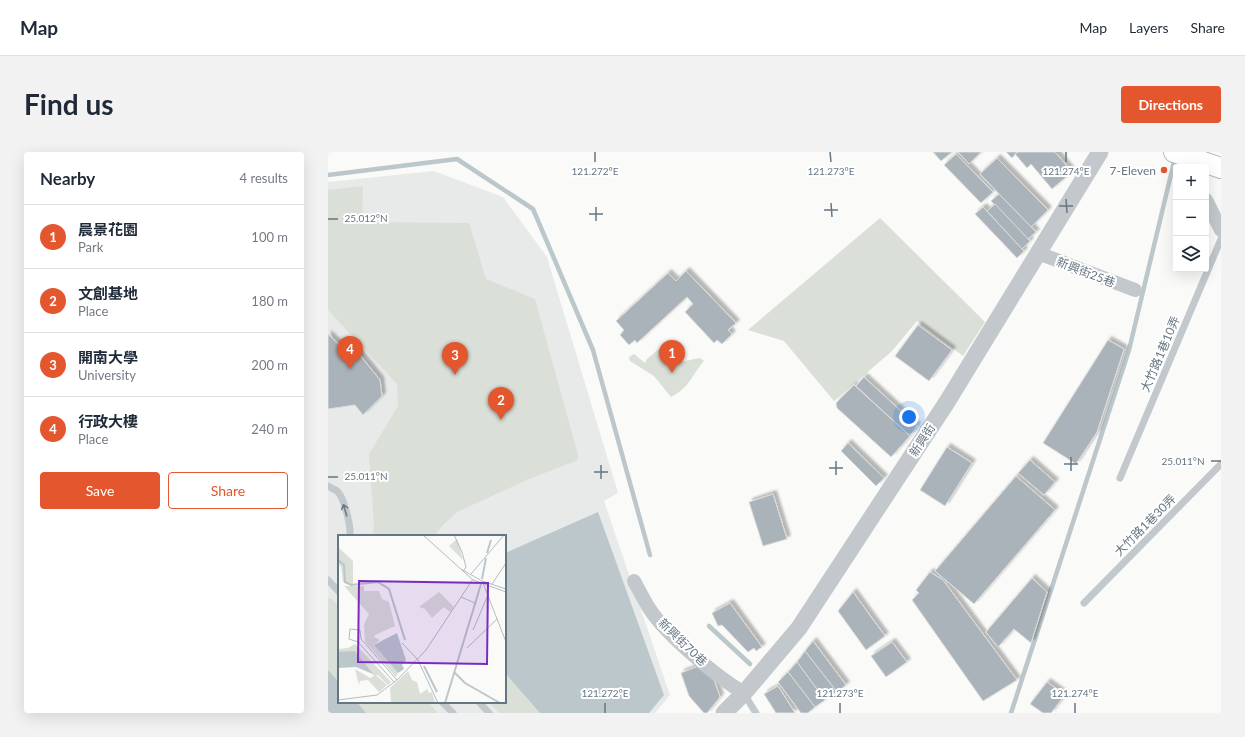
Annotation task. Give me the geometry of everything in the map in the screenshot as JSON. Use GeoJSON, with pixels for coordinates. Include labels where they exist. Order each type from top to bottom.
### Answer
{"type":"FeatureCollection","features":[{"type":"Feature","properties":{"kind":"main road"},"geometry":{"type":"LineString","coordinates":[[1183,157],[1221,168]]}},
{"type":"Feature","properties":{"kind":"street","name":"新興街"},"geometry":{"type":"LineString","coordinates":[[724,713],[744,693],[799,628],[947,402],[1100,152]]}},
{"type":"Feature","properties":{"kind":"street"},"geometry":{"type":"LineString","coordinates":[[1209,206],[1221,230]]}},
{"type":"Feature","properties":{"kind":"street","name":"新興街25巷"},"geometry":{"type":"LineString","coordinates":[[1038,253],[1135,290]]}},
{"type":"Feature","properties":{"kind":"street","name":"新興街70巷"},"geometry":{"type":"LineString","coordinates":[[634,581],[650,610],[678,640],[732,686],[744,693]]}},
{"type":"Feature","properties":{"kind":"lane","name":"大竹路1巷10弄"},"geometry":{"type":"LineString","coordinates":[[1120,478],[1221,239]]}},
{"type":"Feature","properties":{"kind":"lane","name":"大竹路1巷30弄"},"geometry":{"type":"LineString","coordinates":[[1084,603],[1221,464]]}},
{"type":"Feature","properties":{"kind":"lane"},"geometry":{"type":"LineString","coordinates":[[328,486],[337,491],[345,507],[351,530],[350,535]]}},
{"type":"Feature","properties":{"kind":"lane"},"geometry":{"type":"LineString","coordinates":[[328,580],[338,591]]}},
{"type":"Feature","properties":{"kind":"lane"},"geometry":{"type":"LineString","coordinates":[[744,693],[756,713]]}},
{"type":"Feature","properties":{"kind":"lane"},"geometry":{"type":"LineString","coordinates":[[443,703],[453,713]]}},
{"type":"Feature","properties":{"kind":"lane"},"geometry":{"type":"LineString","coordinates":[[480,703],[489,713]]}},
{"type":"Feature","properties":{"kind":"shaded area"},"geometry":{"type":"Polygon","coordinates":[[[434,171],[503,197],[547,257],[618,493],[604,501],[670,695],[655,713],[328,713],[328,182],[434,171]]]}},
{"type":"Feature","properties":{"kind":"shaded area"},"geometry":{"type":"Polygon","coordinates":[[[363,186],[362,222],[469,223],[486,279],[535,299],[578,455],[578,460],[529,479],[457,512],[435,535],[373,535],[374,524],[369,454],[398,406],[397,384],[328,310],[328,190],[363,186]]]}},
{"type":"Feature","properties":{"kind":"shaded area"},"geometry":{"type":"Polygon","coordinates":[[[880,218],[985,322],[963,356],[917,321],[892,351],[834,401],[784,341],[748,330],[880,218]]]}},
{"type":"Feature","properties":{"kind":"shaded area"},"geometry":{"type":"Polygon","coordinates":[[[660,348],[676,362],[700,358],[704,361],[686,385],[671,397],[654,376],[630,361],[629,357],[634,354],[645,363],[647,359],[660,348]]]}},
{"type":"Feature","properties":{"kind":"shaded area"},"geometry":{"type":"Polygon","coordinates":[[[598,512],[664,695],[649,713],[540,713],[506,674],[506,553],[598,512]]]}},
{"type":"Feature","properties":{"kind":"shaded area"},"geometry":{"type":"Polygon","coordinates":[[[328,598],[332,599],[338,605],[338,681],[328,670],[328,598]]]}},
{"type":"Feature","properties":{"kind":"shaded area"},"geometry":{"type":"Polygon","coordinates":[[[328,670],[338,681],[338,703],[358,703],[366,713],[328,713],[328,670]]]}},
{"type":"Feature","properties":{"kind":"shaded area"},"geometry":{"type":"Polygon","coordinates":[[[506,674],[540,713],[499,713],[490,703],[506,703],[506,674]]]}},
{"type":"Feature","properties":{"kind":"shaded area"},"geometry":{"type":"Polygon","coordinates":[[[358,703],[429,703],[438,713],[366,713],[358,703]]]}},
{"type":"Feature","properties":{"kind":"building"},"geometry":{"type":"Polygon","coordinates":[[[933,152],[952,152],[941,161],[933,152]]]}},
{"type":"Feature","properties":{"kind":"building"},"geometry":{"type":"Polygon","coordinates":[[[958,152],[981,152],[969,164],[958,152]]]}},
{"type":"Feature","properties":{"kind":"building"},"geometry":{"type":"Polygon","coordinates":[[[1006,152],[1017,152],[1012,158],[1006,152]]]}},
{"type":"Feature","properties":{"kind":"building"},"geometry":{"type":"Polygon","coordinates":[[[1018,152],[1055,152],[1072,172],[1052,189],[1031,164],[1027,168],[1015,154],[1018,152]]]}},
{"type":"Feature","properties":{"kind":"building"},"geometry":{"type":"Polygon","coordinates":[[[956,154],[993,192],[981,203],[944,165],[956,154]]]}},
{"type":"Feature","properties":{"kind":"building"},"geometry":{"type":"Polygon","coordinates":[[[997,158],[1048,210],[1031,227],[980,174],[997,158]]]}},
{"type":"Feature","properties":{"kind":"building"},"geometry":{"type":"Polygon","coordinates":[[[999,194],[1036,232],[1028,239],[991,201],[999,194]]]}},
{"type":"Feature","properties":{"kind":"building"},"geometry":{"type":"Polygon","coordinates":[[[995,204],[1030,241],[1022,249],[987,211],[995,204]]]}},
{"type":"Feature","properties":{"kind":"building"},"geometry":{"type":"Polygon","coordinates":[[[983,207],[1024,251],[1017,258],[975,214],[983,207]]]}},
{"type":"Feature","properties":{"kind":"building"},"geometry":{"type":"Polygon","coordinates":[[[686,271],[736,323],[728,330],[732,334],[722,344],[717,340],[714,343],[685,312],[693,304],[687,297],[637,343],[635,340],[629,345],[620,335],[624,330],[616,321],[668,273],[676,281],[686,271]]]}},
{"type":"Feature","properties":{"kind":"building"},"geometry":{"type":"Polygon","coordinates":[[[918,325],[952,350],[929,381],[895,356],[918,325]]]}},
{"type":"Feature","properties":{"kind":"building"},"geometry":{"type":"Polygon","coordinates":[[[328,334],[354,359],[359,354],[380,380],[382,396],[363,415],[355,405],[328,409],[328,334]]]}},
{"type":"Feature","properties":{"kind":"building"},"geometry":{"type":"Polygon","coordinates":[[[1108,340],[1124,349],[1097,432],[1076,464],[1043,443],[1108,340]]]}},
{"type":"Feature","properties":{"kind":"building"},"geometry":{"type":"Polygon","coordinates":[[[864,377],[917,426],[910,436],[856,386],[864,377]]]}},
{"type":"Feature","properties":{"kind":"building"},"geometry":{"type":"Polygon","coordinates":[[[854,385],[910,436],[891,457],[837,408],[836,403],[854,385]]]}},
{"type":"Feature","properties":{"kind":"building"},"geometry":{"type":"Polygon","coordinates":[[[848,443],[884,478],[876,486],[841,451],[848,443]]]}},
{"type":"Feature","properties":{"kind":"building"},"geometry":{"type":"Polygon","coordinates":[[[947,447],[972,463],[945,506],[920,490],[947,447]]]}},
{"type":"Feature","properties":{"kind":"building"},"geometry":{"type":"Polygon","coordinates":[[[1030,460],[1055,482],[1044,495],[1018,473],[1030,460]]]}},
{"type":"Feature","properties":{"kind":"building"},"geometry":{"type":"Polygon","coordinates":[[[1016,476],[1055,510],[974,604],[935,571],[1016,476]]]}},
{"type":"Feature","properties":{"kind":"building"},"geometry":{"type":"Polygon","coordinates":[[[773,494],[787,539],[763,546],[749,502],[773,494]]]}},
{"type":"Feature","properties":{"kind":"building"},"geometry":{"type":"Polygon","coordinates":[[[930,572],[943,580],[1017,680],[983,701],[912,600],[919,593],[916,590],[930,572]]]}},
{"type":"Feature","properties":{"kind":"building"},"geometry":{"type":"Polygon","coordinates":[[[1032,578],[1047,592],[1031,643],[1014,629],[998,647],[986,632],[1032,578]]]}},
{"type":"Feature","properties":{"kind":"building"},"geometry":{"type":"Polygon","coordinates":[[[853,592],[885,636],[866,650],[838,611],[853,592]]]}},
{"type":"Feature","properties":{"kind":"building"},"geometry":{"type":"Polygon","coordinates":[[[730,603],[762,647],[756,651],[754,648],[748,652],[722,625],[718,626],[712,613],[730,603]]]}},
{"type":"Feature","properties":{"kind":"building"},"geometry":{"type":"Polygon","coordinates":[[[813,641],[846,685],[837,692],[805,651],[813,641]]]}},
{"type":"Feature","properties":{"kind":"building"},"geometry":{"type":"Polygon","coordinates":[[[892,642],[907,662],[886,677],[871,656],[892,642]]]}},
{"type":"Feature","properties":{"kind":"building"},"geometry":{"type":"Polygon","coordinates":[[[805,651],[837,692],[825,700],[797,662],[805,651]]]}},
{"type":"Feature","properties":{"kind":"building"},"geometry":{"type":"Polygon","coordinates":[[[797,662],[825,700],[815,707],[788,672],[797,662]]]}},
{"type":"Feature","properties":{"kind":"building"},"geometry":{"type":"Polygon","coordinates":[[[701,665],[714,680],[720,697],[707,713],[704,713],[689,696],[681,673],[701,665]]]}},
{"type":"Feature","properties":{"kind":"building"},"geometry":{"type":"Polygon","coordinates":[[[788,672],[815,707],[808,713],[801,713],[778,682],[788,672]]]}},
{"type":"Feature","properties":{"kind":"building"},"geometry":{"type":"Polygon","coordinates":[[[1047,682],[1065,695],[1051,713],[1043,713],[1030,704],[1047,682]]]}},
{"type":"Feature","properties":{"kind":"building"},"geometry":{"type":"Polygon","coordinates":[[[778,686],[795,713],[776,713],[764,694],[778,686]]]}},
{"type":"Feature","properties":{"kind":"waterway"},"geometry":{"type":"LineString","coordinates":[[328,175],[457,159],[533,209],[593,350],[650,555]]}},
{"type":"Feature","properties":{"kind":"waterway"},"geometry":{"type":"LineString","coordinates":[[1011,713],[1129,350],[1174,162]]}},
{"type":"Feature","properties":{"kind":"waterway"},"geometry":{"type":"LineString","coordinates":[[709,626],[750,664]]}},
{"type":"Feature","properties":{"kind":"place","name":"7-Eleven"},"geometry":{"type":"Point","coordinates":[1164,170]}},
{"type":"Feature","properties":{"kind":"place","name":"行政大樓"},"geometry":{"type":"Point","coordinates":[350,369]}},
{"type":"Feature","properties":{"kind":"place","name":"晨景花園"},"geometry":{"type":"Point","coordinates":[672,373]}},
{"type":"Feature","properties":{"kind":"place","name":"開南大學"},"geometry":{"type":"Point","coordinates":[455,375]}},
{"type":"Feature","properties":{"kind":"place","name":"文創基地"},"geometry":{"type":"Point","coordinates":[501,420]}}]}
